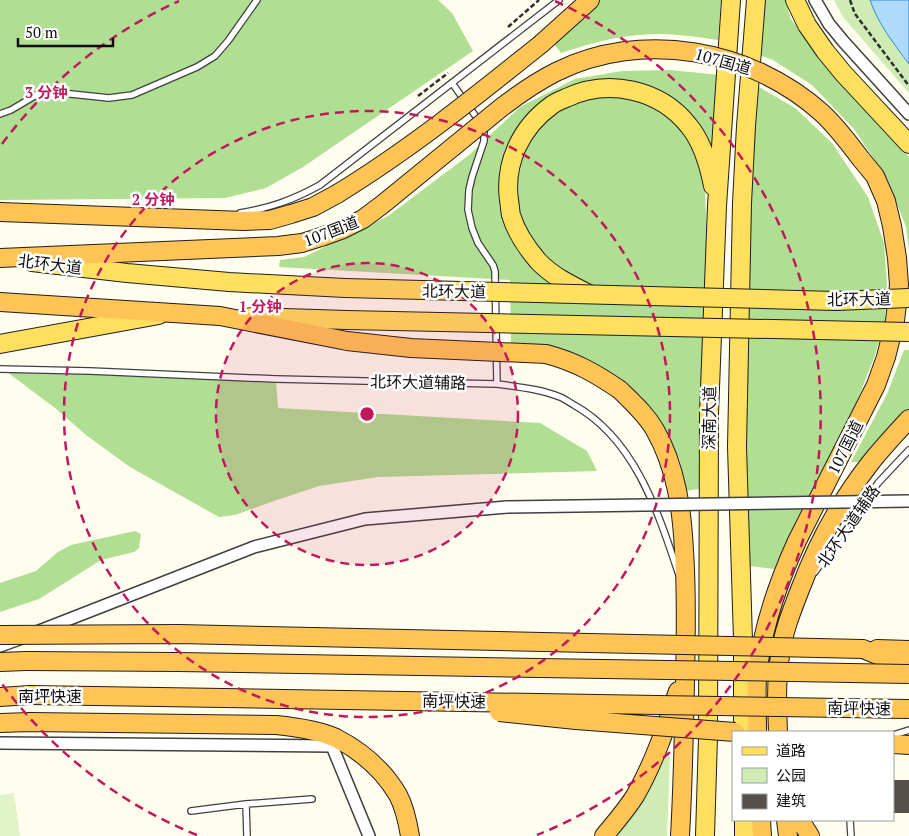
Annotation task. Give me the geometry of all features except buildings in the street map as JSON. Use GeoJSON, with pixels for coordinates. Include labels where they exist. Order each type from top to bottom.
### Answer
{"type":"FeatureCollection","features":[{"type":"Feature","properties":{"kind":"highway"},"geometry":{"type":"LineString","coordinates":[[0,212],[270,220],[313,207],[359,181],[440,124],[541,44],[590,0]]}},
{"type":"Feature","properties":{"kind":"highway","name":"107国道"},"geometry":{"type":"LineString","coordinates":[[0,258],[278,246],[321,238],[343,230],[363,219],[529,87],[557,71],[576,63],[616,52],[660,49],[707,54],[728,59],[748,67],[788,87],[822,113],[836,127],[875,176],[886,201],[892,226],[899,285],[895,321],[886,357],[876,385],[797,541],[777,587],[758,665],[756,692],[757,731]]}},
{"type":"Feature","properties":{"kind":"highway","name":"北环大道"},"geometry":{"type":"LineString","coordinates":[[0,302],[220,316]]}},
{"type":"Feature","properties":{"kind":"highway"},"geometry":{"type":"LineString","coordinates":[[220,316],[347,341],[403,347],[546,354],[564,359],[600,376],[620,390],[640,409],[655,429],[666,455],[679,498],[683,527],[687,628],[680,836]]}},
{"type":"Feature","properties":{"kind":"highway"},"geometry":{"type":"LineString","coordinates":[[778,731],[779,659],[792,607],[831,521],[871,462],[909,419]]}},
{"type":"Feature","properties":{"kind":"highway"},"geometry":{"type":"LineString","coordinates":[[0,635],[179,634],[909,650]]}},
{"type":"Feature","properties":{"kind":"highway"},"geometry":{"type":"LineString","coordinates":[[743,640],[756,692]]}},
{"type":"Feature","properties":{"kind":"highway"},"geometry":{"type":"LineString","coordinates":[[863,649],[909,668]]}},
{"type":"Feature","properties":{"kind":"highway"},"geometry":{"type":"LineString","coordinates":[[604,836],[635,796],[647,773],[668,720],[686,659]]}},
{"type":"Feature","properties":{"kind":"highway"},"geometry":{"type":"LineString","coordinates":[[0,662],[169,662],[909,674]]}},
{"type":"Feature","properties":{"kind":"highway","name":"南坪快速"},"geometry":{"type":"LineString","coordinates":[[0,697],[30,694],[909,709]]}},
{"type":"Feature","properties":{"kind":"highway"},"geometry":{"type":"LineString","coordinates":[[407,701],[567,719],[732,732]]}},
{"type":"Feature","properties":{"kind":"highway"},"geometry":{"type":"LineString","coordinates":[[0,724],[30,722],[276,725],[305,729],[335,738],[360,753],[381,772],[398,796],[410,836]]}},
{"type":"Feature","properties":{"kind":"highway"},"geometry":{"type":"LineString","coordinates":[[894,744],[909,745]]}},
{"type":"Feature","properties":{"kind":"highway"},"geometry":{"type":"LineString","coordinates":[[761,821],[762,836]]}},
{"type":"Feature","properties":{"kind":"highway"},"geometry":{"type":"LineString","coordinates":[[786,821],[788,836]]}},
{"type":"Feature","properties":{"kind":"highway"},"geometry":{"type":"LineString","coordinates":[[801,821],[810,836]]}},
{"type":"Feature","properties":{"kind":"main road","name":"深南大道"},"geometry":{"type":"LineString","coordinates":[[705,836],[708,738],[708,414],[716,206],[731,0]]}},
{"type":"Feature","properties":{"kind":"main road","name":"深南大道"},"geometry":{"type":"LineString","coordinates":[[743,731],[743,640],[737,447],[742,202],[756,0]]}},
{"type":"Feature","properties":{"kind":"main road"},"geometry":{"type":"LineString","coordinates":[[795,0],[807,25],[825,51],[909,144]]}},
{"type":"Feature","properties":{"kind":"main road"},"geometry":{"type":"LineString","coordinates":[[589,294],[562,280],[539,262],[521,238],[511,215],[507,187],[511,160],[522,136],[536,118],[553,104],[577,93],[603,88],[622,88],[660,101],[676,112],[689,125],[700,141],[711,173],[716,206]]}},
{"type":"Feature","properties":{"kind":"main road","name":"北环大道"},"geometry":{"type":"LineString","coordinates":[[0,258],[220,282],[345,288],[836,301],[909,298]]}},
{"type":"Feature","properties":{"kind":"main road"},"geometry":{"type":"LineString","coordinates":[[0,344],[173,313]]}},
{"type":"Feature","properties":{"kind":"main road","name":"北环大道"},"geometry":{"type":"LineString","coordinates":[[220,316],[909,332]]}},
{"type":"Feature","properties":{"kind":"main road"},"geometry":{"type":"LineString","coordinates":[[744,821],[744,836]]}},
{"type":"Feature","properties":{"kind":"street"},"geometry":{"type":"LineString","coordinates":[[815,0],[829,24],[843,41],[909,114]]}},
{"type":"Feature","properties":{"kind":"street"},"geometry":{"type":"LineString","coordinates":[[0,646],[254,547],[364,520],[507,507],[909,501]]}},
{"type":"Feature","properties":{"kind":"street"},"geometry":{"type":"LineString","coordinates":[[0,743],[332,746],[369,836]]}},
{"type":"Feature","properties":{"kind":"lane"},"geometry":{"type":"LineString","coordinates":[[0,114],[11,110],[38,94],[52,92],[109,98],[132,94],[197,67],[215,56],[257,0]]}},
{"type":"Feature","properties":{"kind":"lane"},"geometry":{"type":"LineString","coordinates":[[193,218],[239,214],[267,208],[304,194],[320,185],[559,0]]}},
{"type":"Feature","properties":{"kind":"lane"},"geometry":{"type":"LineString","coordinates":[[452,83],[484,128],[485,134],[471,183],[468,210],[478,243],[495,271],[497,384]]}},
{"type":"Feature","properties":{"kind":"lane","name":"北环大道辅路"},"geometry":{"type":"LineString","coordinates":[[0,369],[276,379],[497,384],[530,388],[561,397],[587,412],[608,431],[639,475],[670,548],[679,577],[687,628]]}},
{"type":"Feature","properties":{"kind":"lane","name":"北环大道辅路"},"geometry":{"type":"LineString","coordinates":[[792,607],[878,483],[909,450]]}},
{"type":"Feature","properties":{"kind":"lane"},"geometry":{"type":"LineString","coordinates":[[894,735],[909,730]]}},
{"type":"Feature","properties":{"kind":"lane"},"geometry":{"type":"LineString","coordinates":[[191,811],[312,798]]}},
{"type":"Feature","properties":{"kind":"lane"},"geometry":{"type":"LineString","coordinates":[[246,804],[247,836]]}},
{"type":"Feature","properties":{"kind":"lane"},"geometry":{"type":"LineString","coordinates":[[850,821],[851,836]]}},
{"type":"Feature","properties":{"kind":"path"},"geometry":{"type":"LineString","coordinates":[[503,31],[539,0]]}},
{"type":"Feature","properties":{"kind":"path"},"geometry":{"type":"LineString","coordinates":[[850,0],[855,14],[909,86]]}},
{"type":"Feature","properties":{"kind":"path"},"geometry":{"type":"LineString","coordinates":[[418,96],[453,69]]}},
{"type":"Feature","properties":{"kind":"green space"},"geometry":{"type":"Polygon","coordinates":[[[0,0],[438,0],[452,13],[473,51],[303,167],[266,188],[225,198],[0,200],[0,0]]]}},
{"type":"Feature","properties":{"kind":"green space"},"geometry":{"type":"Polygon","coordinates":[[[598,0],[721,0],[718,40],[664,34],[637,35],[598,42],[561,53],[552,41],[598,0]]]}},
{"type":"Feature","properties":{"kind":"green space"},"geometry":{"type":"Polygon","coordinates":[[[764,0],[785,0],[791,19],[825,63],[909,157],[909,250],[906,227],[888,180],[854,129],[812,85],[773,60],[757,54],[764,0]]]}},
{"type":"Feature","properties":{"kind":"green space"},"geometry":{"type":"Polygon","coordinates":[[[834,0],[909,0],[909,93],[843,17],[834,0]]]}},
{"type":"Feature","properties":{"kind":"green space"},"geometry":{"type":"Polygon","coordinates":[[[670,70],[720,75],[714,138],[705,193],[707,232],[699,489],[685,491],[680,461],[663,426],[641,396],[611,373],[559,349],[511,344],[510,280],[279,267],[280,260],[304,257],[388,216],[469,155],[520,107],[575,79],[622,71],[670,70]]]}},
{"type":"Feature","properties":{"kind":"green space"},"geometry":{"type":"Polygon","coordinates":[[[754,84],[795,108],[832,143],[868,197],[884,243],[887,283],[885,320],[875,355],[856,404],[794,525],[774,569],[750,566],[746,442],[747,221],[754,84]]]}},
{"type":"Feature","properties":{"kind":"green space"},"geometry":{"type":"Polygon","coordinates":[[[904,350],[909,350],[909,410],[890,427],[863,462],[851,462],[887,394],[904,350]]]}},
{"type":"Feature","properties":{"kind":"green space"},"geometry":{"type":"Polygon","coordinates":[[[3,369],[276,379],[278,408],[540,423],[587,451],[597,471],[378,477],[319,486],[235,515],[219,517],[130,467],[86,435],[55,408],[3,369]]]}},
{"type":"Feature","properties":{"kind":"green space"},"geometry":{"type":"Polygon","coordinates":[[[135,531],[141,534],[139,548],[134,552],[101,560],[39,599],[0,612],[0,583],[36,571],[58,552],[71,545],[135,531]]]}},
{"type":"Feature","properties":{"kind":"green space"},"geometry":{"type":"Polygon","coordinates":[[[668,754],[670,757],[667,836],[616,836],[646,794],[664,755],[668,754]]]}},
{"type":"Feature","properties":{"kind":"green space"},"geometry":{"type":"Polygon","coordinates":[[[14,793],[20,836],[0,836],[0,795],[14,793]]]}},
{"type":"Feature","properties":{"kind":"water"},"geometry":{"type":"Polygon","coordinates":[[[870,0],[909,0],[909,64],[882,26],[870,0]]]}}]}
